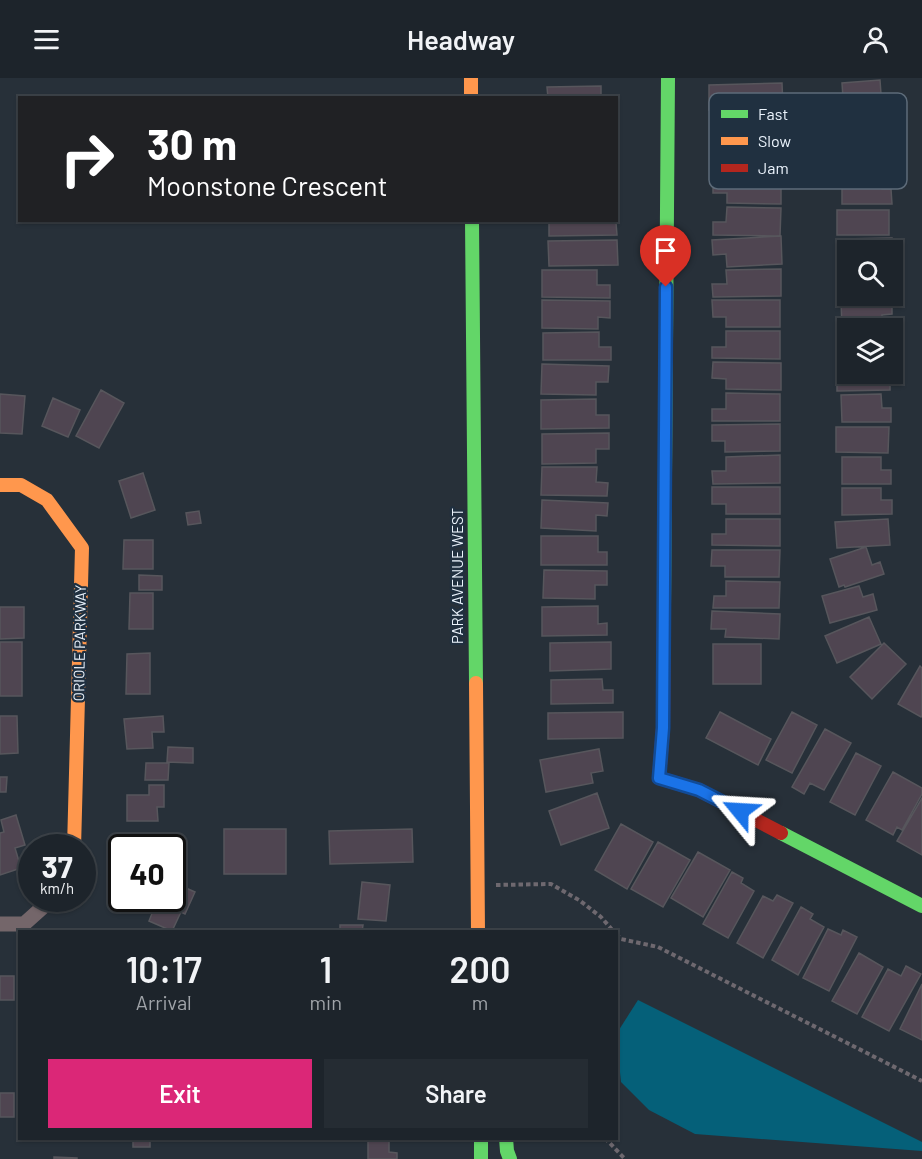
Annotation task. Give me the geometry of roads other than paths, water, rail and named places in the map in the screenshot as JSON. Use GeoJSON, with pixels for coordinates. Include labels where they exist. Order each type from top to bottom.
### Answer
{"type":"FeatureCollection","features":[{"type":"Feature","properties":{"kind":"street"},"geometry":{"type":"LineString","coordinates":[[471,78],[471,96]]}},
{"type":"Feature","properties":{"kind":"street"},"geometry":{"type":"LineString","coordinates":[[668,78],[663,728],[659,778],[699,790],[922,906]]}},
{"type":"Feature","properties":{"kind":"street","name":"PARK AVENUE WEST"},"geometry":{"type":"LineString","coordinates":[[472,222],[478,930]]}},
{"type":"Feature","properties":{"kind":"street","name":"ORIOLE PARKWAY"},"geometry":{"type":"LineString","coordinates":[[0,485],[21,485],[47,500],[82,548],[75,834]]}},
{"type":"Feature","properties":{"kind":"street"},"geometry":{"type":"LineString","coordinates":[[0,924],[24,924],[37,912]]}},
{"type":"Feature","properties":{"kind":"street"},"geometry":{"type":"LineString","coordinates":[[481,1140],[481,1159]]}},
{"type":"Feature","properties":{"kind":"street"},"geometry":{"type":"LineString","coordinates":[[506,1140],[510,1159]]}},
{"type":"Feature","properties":{"kind":"water"},"geometry":{"type":"Polygon","coordinates":[[[638,1000],[922,1142],[922,1151],[695,1134],[649,1110],[621,1082],[618,1031],[638,1000]]]}}]}
